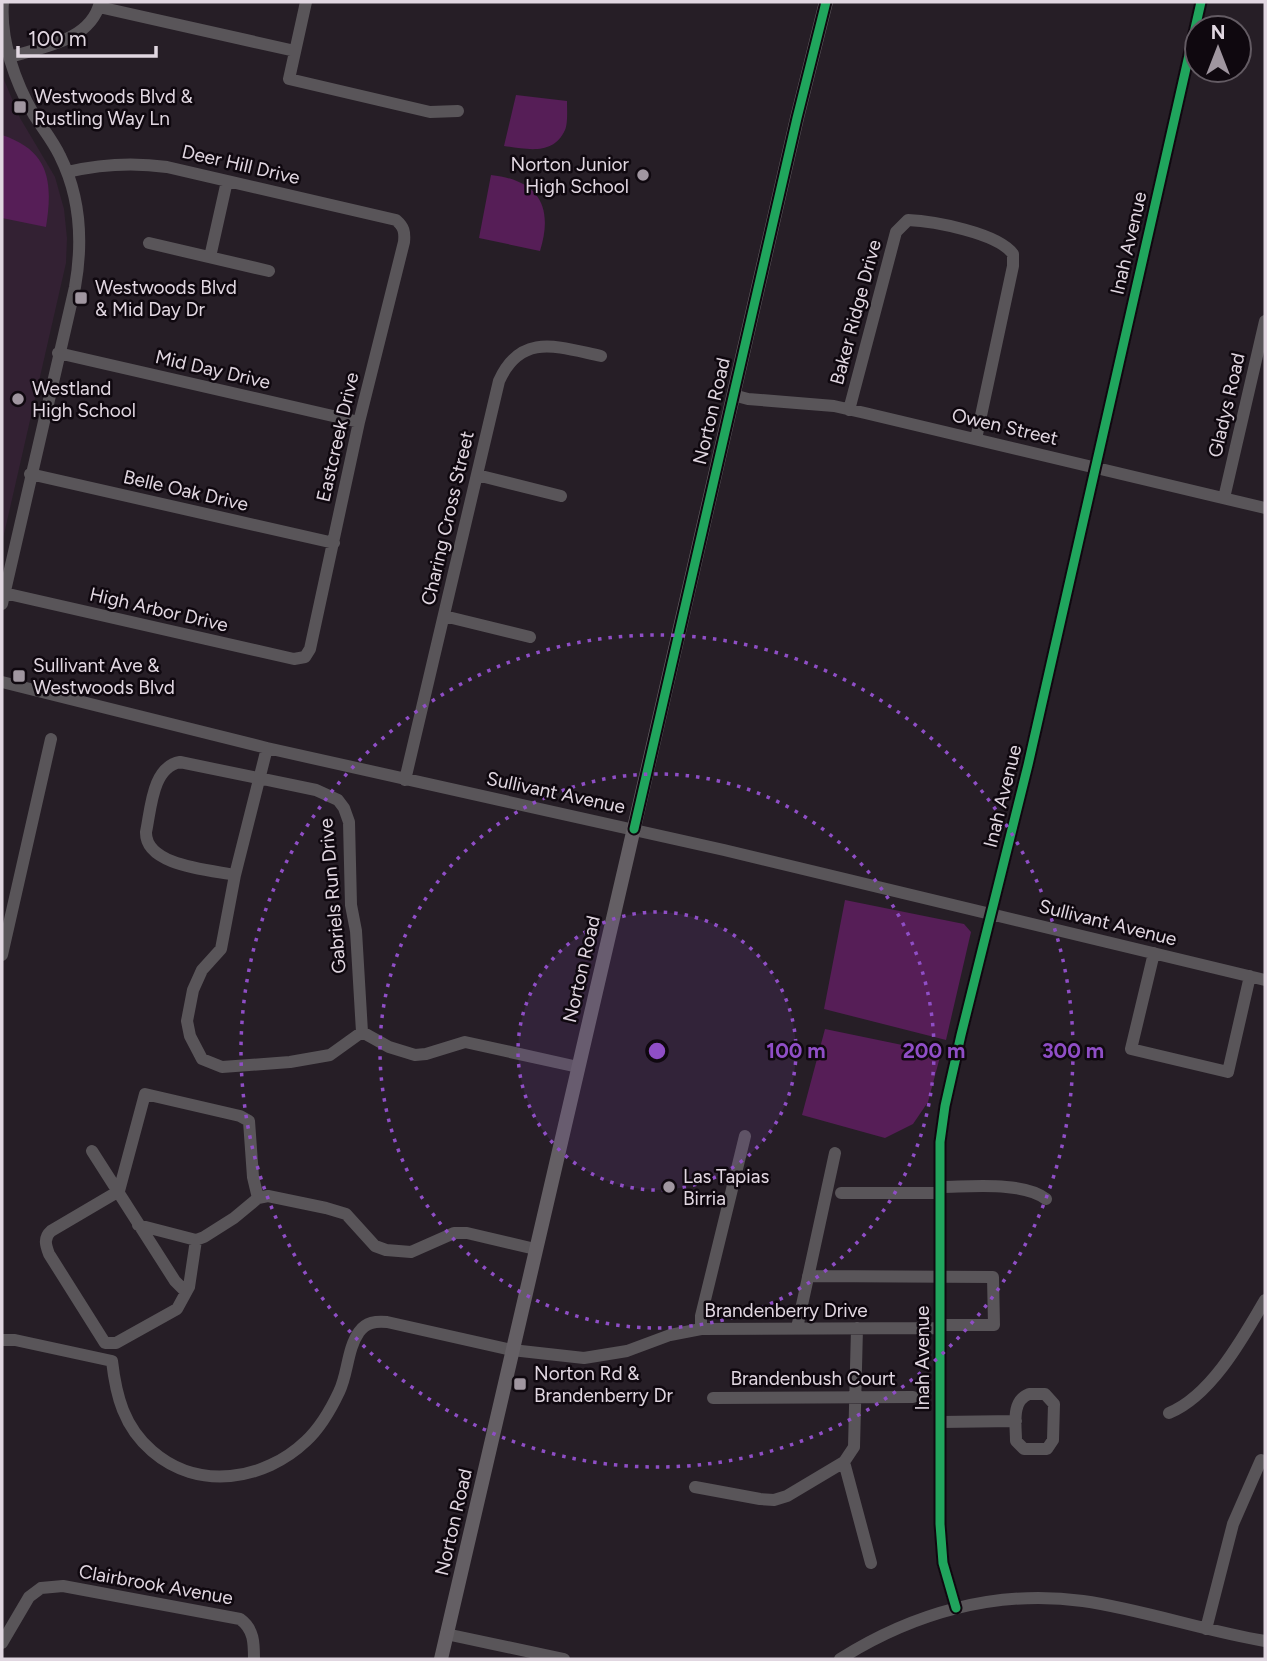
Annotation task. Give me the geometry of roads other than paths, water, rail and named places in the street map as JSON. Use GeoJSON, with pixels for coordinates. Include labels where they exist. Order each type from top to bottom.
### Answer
{"type":"FeatureCollection","features":[{"type":"Feature","properties":{"kind":"main road","name":"Norton Road"},"geometry":{"type":"LineString","coordinates":[[441,1659],[826,2]]}},
{"type":"Feature","properties":{"kind":"street"},"geometry":{"type":"LineString","coordinates":[[3,2],[10,57],[27,102],[54,144],[67,172],[79,218],[80,251],[75,287],[3,599]]}},
{"type":"Feature","properties":{"kind":"street"},"geometry":{"type":"LineString","coordinates":[[306,2],[289,79],[430,112],[458,111]]}},
{"type":"Feature","properties":{"kind":"street","name":"Inah Avenue"},"geometry":{"type":"LineString","coordinates":[[956,1608],[943,1563],[941,1537],[940,1142],[945,1106],[1030,756],[1201,2]]}},
{"type":"Feature","properties":{"kind":"street"},"geometry":{"type":"LineString","coordinates":[[10,57],[76,35],[87,26],[100,5],[295,51]]}},
{"type":"Feature","properties":{"kind":"street","name":"Deer Hill Drive"},"geometry":{"type":"LineString","coordinates":[[67,172],[114,163],[140,163],[381,216],[396,220],[402,226]]}},
{"type":"Feature","properties":{"kind":"street"},"geometry":{"type":"LineString","coordinates":[[209,257],[227,181]]}},
{"type":"Feature","properties":{"kind":"street","name":"Baker Ridge Drive"},"geometry":{"type":"LineString","coordinates":[[849,410],[897,232],[908,220],[925,221],[995,240],[1013,254],[1013,266],[976,439]]}},
{"type":"Feature","properties":{"kind":"street","name":"Eastcreek Drive"},"geometry":{"type":"LineString","coordinates":[[305,657],[310,649],[359,422],[404,242],[402,226]]}},
{"type":"Feature","properties":{"kind":"street"},"geometry":{"type":"LineString","coordinates":[[149,243],[269,271]]}},
{"type":"Feature","properties":{"kind":"street","name":"Gladys Road"},"geometry":{"type":"LineString","coordinates":[[1224,498],[1265,321]]}},
{"type":"Feature","properties":{"kind":"street","name":"Charing Cross Street"},"geometry":{"type":"LineString","coordinates":[[405,780],[499,381],[513,358],[521,351],[536,346],[601,356]]}},
{"type":"Feature","properties":{"kind":"street","name":"Mid Day Drive"},"geometry":{"type":"LineString","coordinates":[[58,353],[359,422]]}},
{"type":"Feature","properties":{"kind":"street","name":"Owen Street"},"geometry":{"type":"LineString","coordinates":[[733,395],[849,410],[1095,466],[1265,509]]}},
{"type":"Feature","properties":{"kind":"street","name":"Belle Oak Drive"},"geometry":{"type":"LineString","coordinates":[[30,474],[334,543]]}},
{"type":"Feature","properties":{"kind":"street"},"geometry":{"type":"LineString","coordinates":[[477,475],[561,496]]}},
{"type":"Feature","properties":{"kind":"street","name":"High Arbor Drive"},"geometry":{"type":"LineString","coordinates":[[3,599],[294,659],[305,657]]}},
{"type":"Feature","properties":{"kind":"street"},"geometry":{"type":"LineString","coordinates":[[444,616],[530,637]]}},
{"type":"Feature","properties":{"kind":"street","name":"Sullivant Avenue"},"geometry":{"type":"LineString","coordinates":[[2,682],[267,748],[634,829],[1265,979]]}},
{"type":"Feature","properties":{"kind":"street"},"geometry":{"type":"LineString","coordinates":[[2,955],[51,739]]}},
{"type":"Feature","properties":{"kind":"street"},"geometry":{"type":"LineString","coordinates":[[267,748],[220,948],[202,970],[193,990],[187,1021],[190,1036],[202,1059],[222,1067],[290,1062],[330,1055],[362,1032],[389,1047],[415,1055],[465,1042],[578,1067]]}},
{"type":"Feature","properties":{"kind":"street"},"geometry":{"type":"LineString","coordinates":[[235,876],[162,858],[155,852],[146,840],[146,832],[156,788],[161,775],[168,767],[180,762],[259,779]]}},
{"type":"Feature","properties":{"kind":"street","name":"Gabriels Run Drive"},"geometry":{"type":"LineString","coordinates":[[259,779],[316,790],[338,800],[344,808],[349,822],[351,905],[356,931],[362,1032]]}},
{"type":"Feature","properties":{"kind":"street"},"geometry":{"type":"LineString","coordinates":[[1154,953],[1131,1049],[1143,1052],[1228,1072],[1250,976]]}},
{"type":"Feature","properties":{"kind":"street"},"geometry":{"type":"LineString","coordinates":[[196,1240],[191,1274],[177,1309],[110,1345],[101,1339],[50,1254],[46,1239],[51,1231],[119,1191],[145,1094],[240,1116],[249,1121],[253,1177],[258,1198]]}},
{"type":"Feature","properties":{"kind":"street"},"geometry":{"type":"LineString","coordinates":[[701,1329],[701,1316],[744,1136]]}},
{"type":"Feature","properties":{"kind":"street"},"geometry":{"type":"LineString","coordinates":[[92,1151],[175,1281],[186,1292]]}},
{"type":"Feature","properties":{"kind":"street"},"geometry":{"type":"LineString","coordinates":[[797,1328],[835,1153]]}},
{"type":"Feature","properties":{"kind":"street"},"geometry":{"type":"LineString","coordinates":[[841,1193],[1024,1189],[1038,1192],[1046,1199]]}},
{"type":"Feature","properties":{"kind":"street"},"geometry":{"type":"LineString","coordinates":[[138,1225],[196,1240],[234,1219],[258,1198],[268,1196],[337,1210],[355,1222],[375,1246],[396,1252],[420,1249],[454,1233],[467,1233],[536,1250]]}},
{"type":"Feature","properties":{"kind":"street"},"geometry":{"type":"LineString","coordinates":[[808,1276],[940,1276]]}},
{"type":"Feature","properties":{"kind":"street","name":"Brandenberry Drive"},"geometry":{"type":"LineString","coordinates":[[2,1340],[15,1340],[112,1361],[116,1394],[121,1409],[144,1443],[177,1468],[228,1477],[259,1471],[276,1464],[308,1440],[340,1391],[357,1335],[366,1324],[373,1322],[387,1322],[512,1350],[575,1357],[599,1357],[627,1351],[670,1335],[701,1329],[994,1325],[993,1277],[940,1276]]}},
{"type":"Feature","properties":{"kind":"street"},"geometry":{"type":"LineString","coordinates":[[1169,1413],[1181,1408],[1227,1361],[1265,1300]]}},
{"type":"Feature","properties":{"kind":"street"},"geometry":{"type":"LineString","coordinates":[[695,1488],[774,1500],[787,1496],[844,1462],[854,1447],[857,1328]]}},
{"type":"Feature","properties":{"kind":"street"},"geometry":{"type":"LineString","coordinates":[[1045,1394],[1054,1404],[1054,1440],[1051,1446],[1041,1451],[1024,1450],[1016,1441],[1016,1421],[1017,1406],[1023,1396],[1045,1394]]}},
{"type":"Feature","properties":{"kind":"street","name":"Brandenbush Court"},"geometry":{"type":"LineString","coordinates":[[713,1398],[913,1397]]}},
{"type":"Feature","properties":{"kind":"street"},"geometry":{"type":"LineString","coordinates":[[940,1422],[1016,1421]]}},
{"type":"Feature","properties":{"kind":"street"},"geometry":{"type":"LineString","coordinates":[[1206,1629],[1233,1524],[1261,1460]]}},
{"type":"Feature","properties":{"kind":"street"},"geometry":{"type":"LineString","coordinates":[[844,1462],[871,1563]]}},
{"type":"Feature","properties":{"kind":"street","name":"Clairbrook Avenue"},"geometry":{"type":"LineString","coordinates":[[2,1643],[29,1597],[41,1588],[63,1587],[226,1614],[240,1619],[253,1635],[254,1659]]}},
{"type":"Feature","properties":{"kind":"street"},"geometry":{"type":"LineString","coordinates":[[840,1659],[921,1618],[956,1608],[1021,1598],[1083,1601],[1265,1642]]}},
{"type":"Feature","properties":{"kind":"street"},"geometry":{"type":"LineString","coordinates":[[446,1634],[564,1659]]}},
{"type":"Feature","properties":{"kind":"place","name":"Westwoods Blvd & Rustling Way Ln"},"geometry":{"type":"Point","coordinates":[20,107]}},
{"type":"Feature","properties":{"kind":"place","name":"Norton Junior High School"},"geometry":{"type":"Point","coordinates":[643,175]}},
{"type":"Feature","properties":{"kind":"place","name":"Westwoods Blvd & Mid Day Dr"},"geometry":{"type":"Point","coordinates":[81,298]}},
{"type":"Feature","properties":{"kind":"place","name":"Westland High School"},"geometry":{"type":"Point","coordinates":[18,399]}},
{"type":"Feature","properties":{"kind":"place","name":"Sullivant Ave & Westwoods Blvd"},"geometry":{"type":"Point","coordinates":[19,676]}},
{"type":"Feature","properties":{"kind":"place","name":"Las Tapias Birria"},"geometry":{"type":"Point","coordinates":[669,1187]}},
{"type":"Feature","properties":{"kind":"place","name":"Norton Rd & Brandenberry Dr"},"geometry":{"type":"Point","coordinates":[520,1384]}}]}
